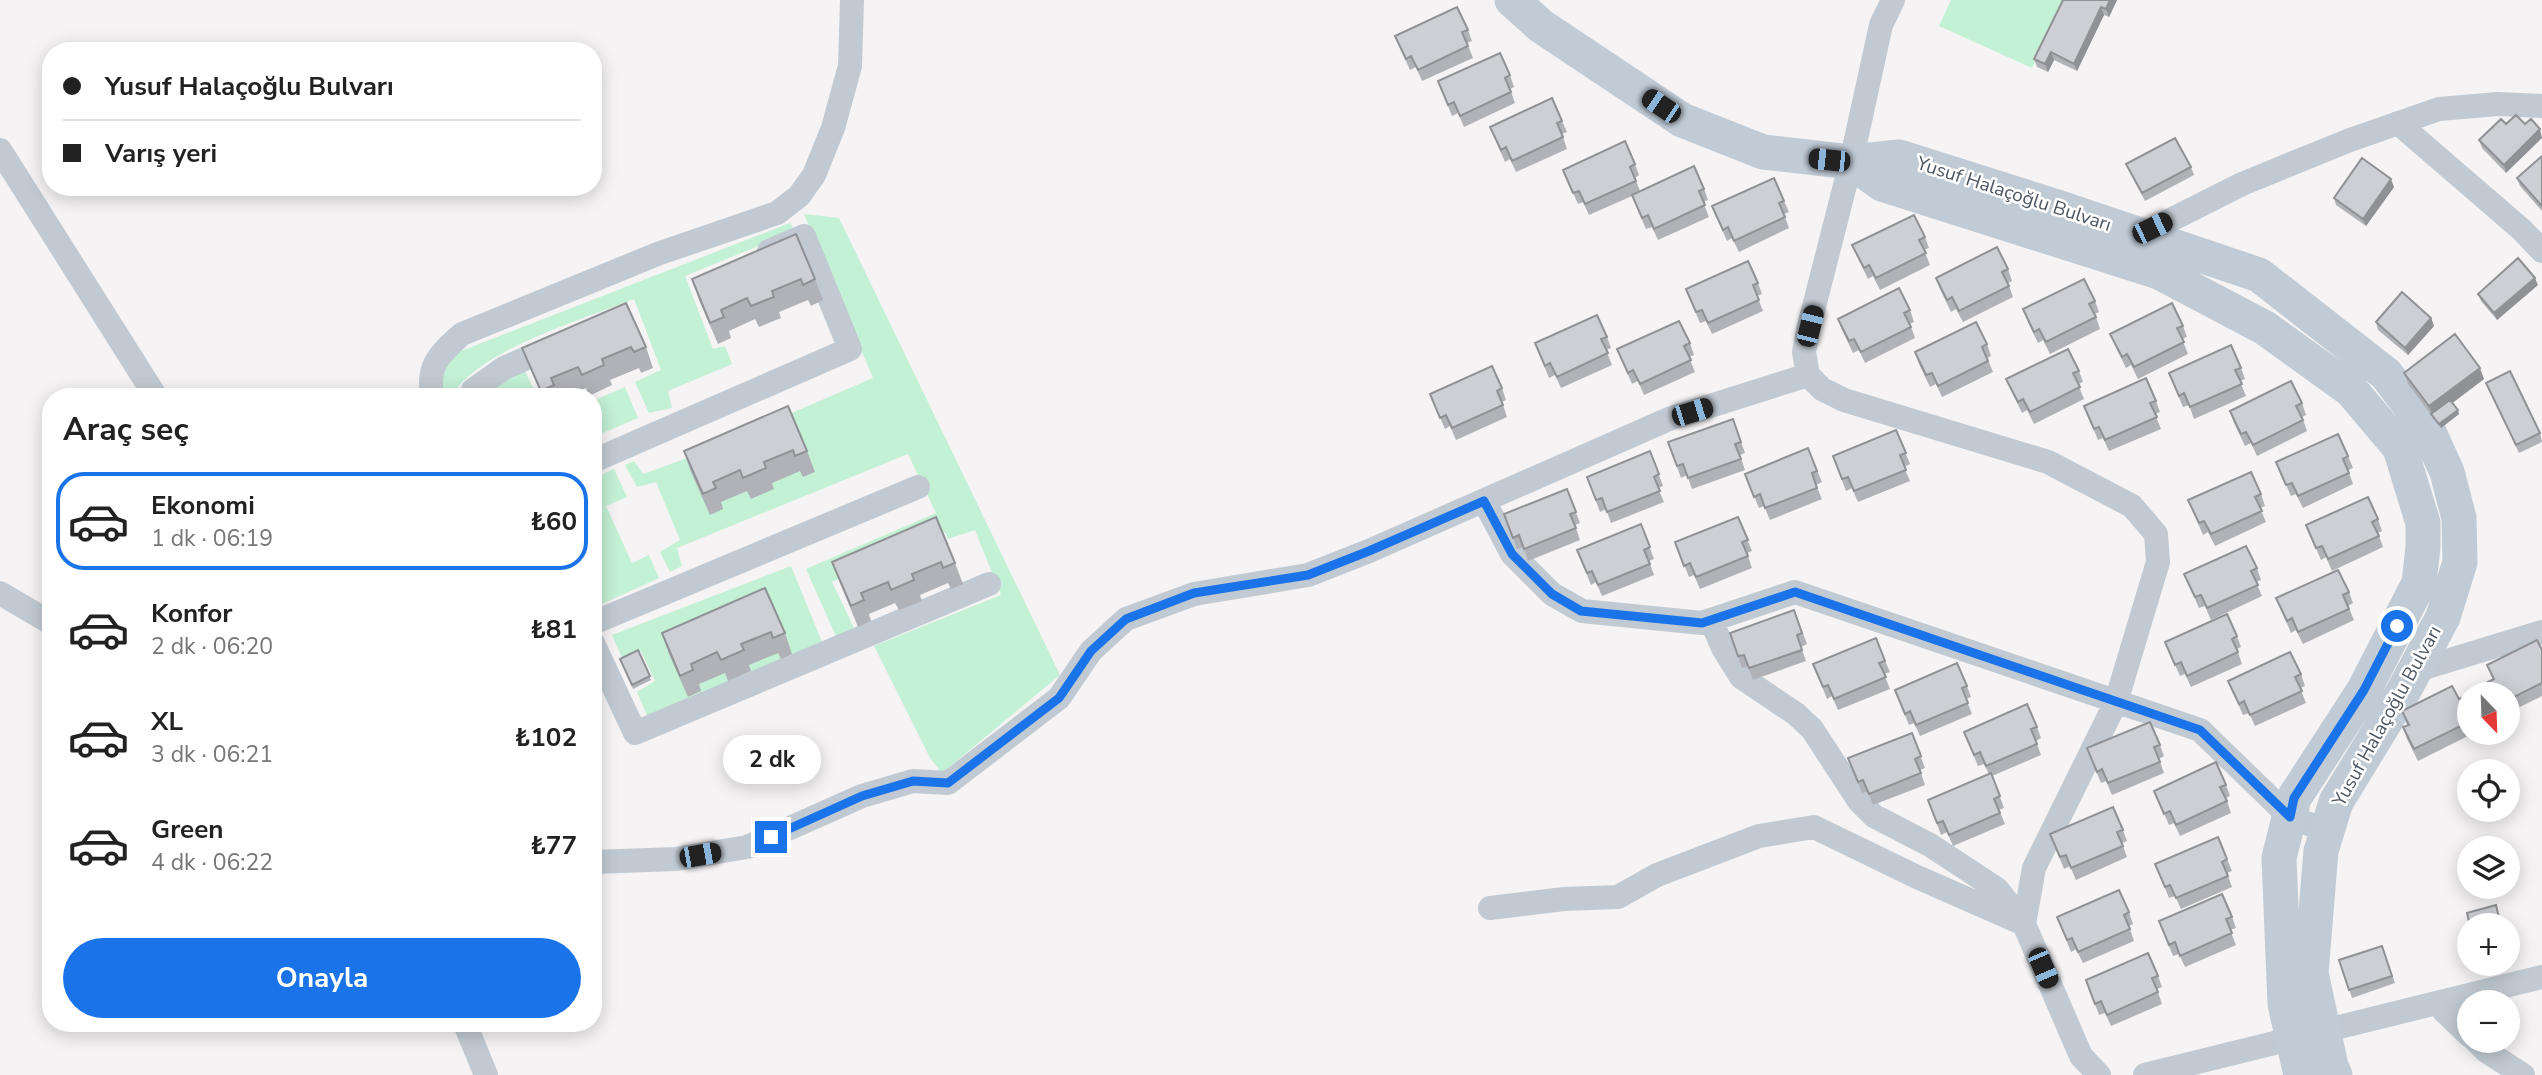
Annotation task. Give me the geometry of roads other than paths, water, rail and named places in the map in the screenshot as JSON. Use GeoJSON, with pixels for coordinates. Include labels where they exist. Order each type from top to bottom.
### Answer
{"type":"FeatureCollection","features":[{"type":"Feature","properties":{"kind":"street"},"geometry":{"type":"LineString","coordinates":[[431,388],[429,377],[441,353],[462,334],[660,253],[777,213],[799,196],[814,175],[833,128],[847,79],[850,66],[852,0]]}},
{"type":"Feature","properties":{"kind":"street","name":"Yusuf Halaçoğlu Bulvarı"},"geometry":{"type":"LineString","coordinates":[[1511,0],[1541,26],[1682,120],[1763,152],[1851,162],[1899,157],[2259,275],[2386,374],[2427,428],[2448,471],[2459,519],[2460,562],[2443,618],[2336,802],[2327,831],[2321,851],[2308,1034],[2301,1075]]}},
{"type":"Feature","properties":{"kind":"street"},"geometry":{"type":"LineString","coordinates":[[1892,0],[1881,25],[1851,162],[1804,352],[1808,375],[1822,389],[1844,400],[2048,462],[2132,506],[2156,534],[2158,562],[2116,702],[2034,868],[2024,924]]}},
{"type":"Feature","properties":{"kind":"street"},"geometry":{"type":"LineString","coordinates":[[2141,235],[2242,184],[2350,140],[2439,109],[2498,104],[2542,106]]}},
{"type":"Feature","properties":{"kind":"street"},"geometry":{"type":"LineString","coordinates":[[2398,123],[2522,230],[2542,251]]}},
{"type":"Feature","properties":{"kind":"street"},"geometry":{"type":"LineString","coordinates":[[0,150],[150,388]]}},
{"type":"Feature","properties":{"kind":"street","name":"Yusuf Halaçoğlu Bulvarı"},"geometry":{"type":"LineString","coordinates":[[1851,162],[1882,184],[2159,272],[2265,328],[2351,390],[2400,448],[2423,523],[2419,583],[2364,690],[2294,798],[2279,858],[2285,1004],[2335,1075]]}},
{"type":"Feature","properties":{"kind":"street"},"geometry":{"type":"LineString","coordinates":[[602,457],[850,349],[804,236],[744,261]]}},
{"type":"Feature","properties":{"kind":"street"},"geometry":{"type":"LineString","coordinates":[[476,388],[504,368],[578,336]]}},
{"type":"Feature","properties":{"kind":"street"},"geometry":{"type":"LineString","coordinates":[[602,862],[676,859],[747,847],[862,796],[913,781],[948,783],[1059,698],[1091,651],[1126,619],[1194,593],[1308,575],[1369,551],[1669,419],[1808,375]]}},
{"type":"Feature","properties":{"kind":"street"},"geometry":{"type":"LineString","coordinates":[[602,619],[918,486]]}},
{"type":"Feature","properties":{"kind":"street"},"geometry":{"type":"LineString","coordinates":[[1484,501],[1512,554],[1552,594],[1581,611],[1702,623],[1795,592],[2200,730],[2290,817],[2327,831]]}},
{"type":"Feature","properties":{"kind":"street"},"geometry":{"type":"LineString","coordinates":[[602,662],[635,733],[989,584]]}},
{"type":"Feature","properties":{"kind":"street"},"geometry":{"type":"LineString","coordinates":[[0,593],[42,618]]}},
{"type":"Feature","properties":{"kind":"street"},"geometry":{"type":"LineString","coordinates":[[1711,620],[1723,648],[1741,677],[1796,714],[1812,729],[1853,793],[1874,816],[1930,845],[1997,889],[2024,924],[2081,1056],[2099,1075]]}},
{"type":"Feature","properties":{"kind":"street"},"geometry":{"type":"LineString","coordinates":[[2414,671],[2542,632]]}},
{"type":"Feature","properties":{"kind":"street"},"geometry":{"type":"LineString","coordinates":[[1490,908],[1618,897],[1657,875],[1759,836],[1814,827],[1917,877],[2024,924]]}},
{"type":"Feature","properties":{"kind":"street"},"geometry":{"type":"LineString","coordinates":[[2145,1075],[2542,977]]}},
{"type":"Feature","properties":{"kind":"street"},"geometry":{"type":"LineString","coordinates":[[2440,1002],[2444,1011],[2457,1023]]}},
{"type":"Feature","properties":{"kind":"street"},"geometry":{"type":"LineString","coordinates":[[469,1032],[486,1075]]}},
{"type":"Feature","properties":{"kind":"street"},"geometry":{"type":"LineString","coordinates":[[2489,1053],[2523,1075]]}}]}
